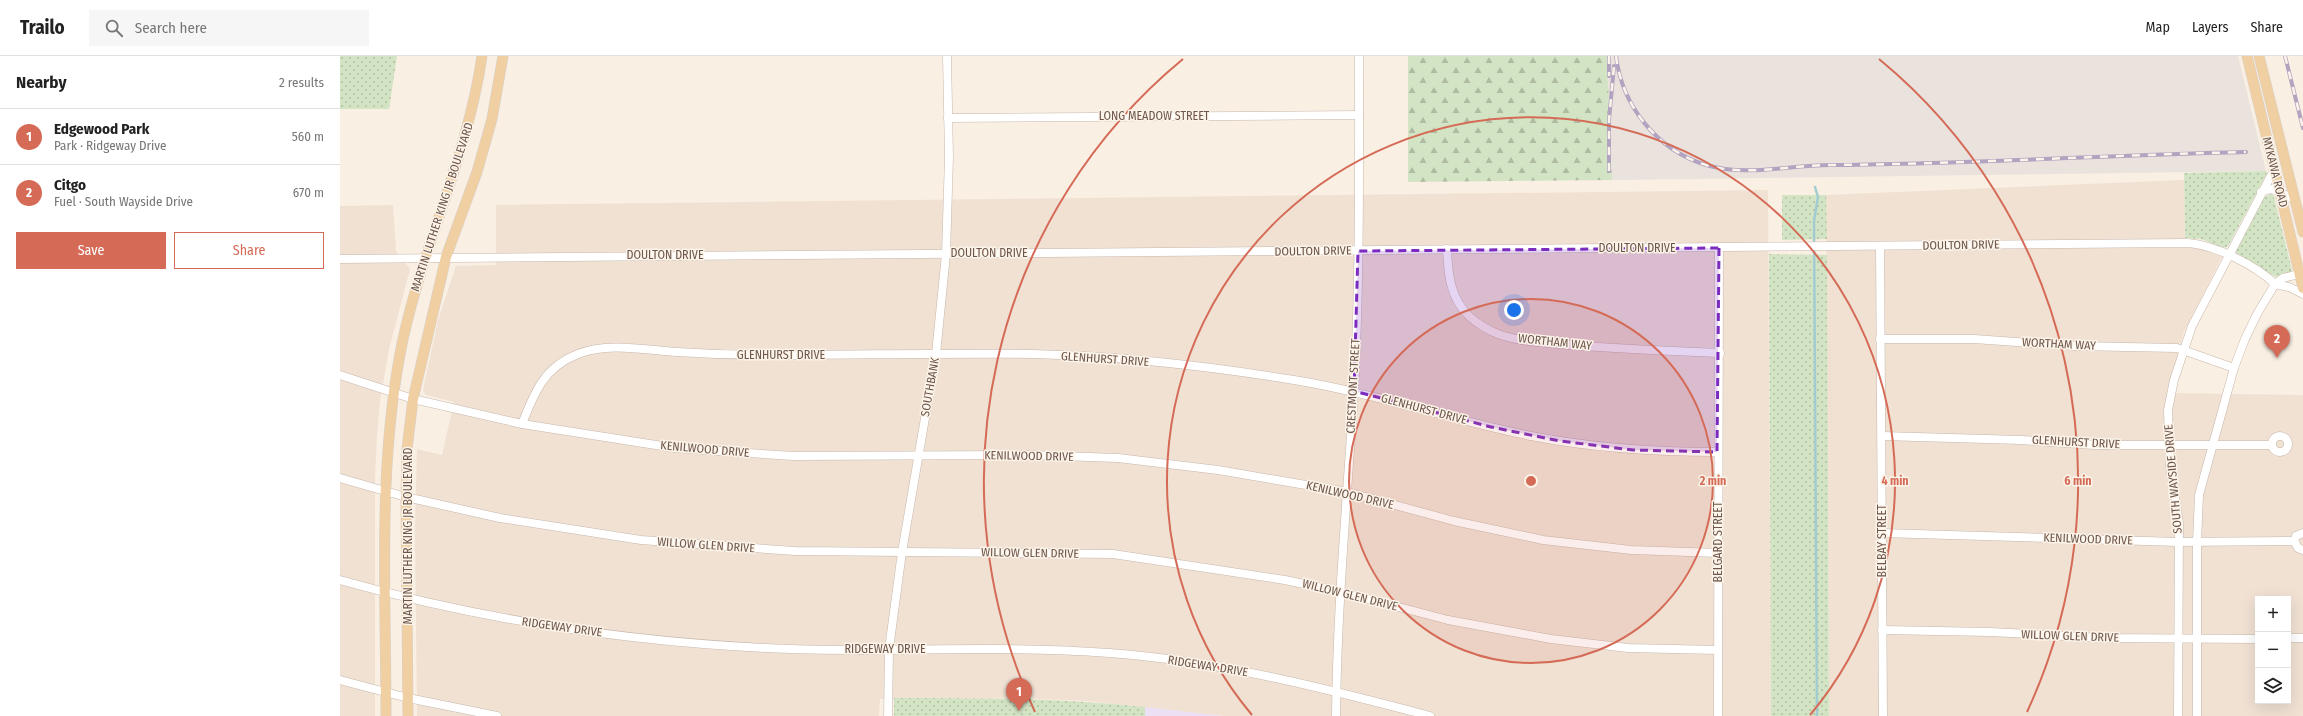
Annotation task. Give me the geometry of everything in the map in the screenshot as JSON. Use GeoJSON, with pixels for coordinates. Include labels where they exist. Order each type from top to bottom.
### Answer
{"type":"FeatureCollection","features":[{"type":"Feature","properties":{"kind":"main road","name":"MARTIN LUTHER KING JR BOULEVARD"},"geometry":{"type":"LineString","coordinates":[[386,716],[385,492],[387,440],[403,340],[424,257],[471,117],[482,56]]}},
{"type":"Feature","properties":{"kind":"main road","name":"MARTIN LUTHER KING JR BOULEVARD"},"geometry":{"type":"LineString","coordinates":[[408,716],[406,498],[407,449],[413,399],[446,257],[477,172],[492,119],[503,56]]}},
{"type":"Feature","properties":{"kind":"main road","name":"MYKAWA ROAD"},"geometry":{"type":"LineString","coordinates":[[2247,56],[2279,190],[2301,271],[2303,288]]}},
{"type":"Feature","properties":{"kind":"main road","name":"MYKAWA ROAD"},"geometry":{"type":"LineString","coordinates":[[2259,56],[2303,232]]}},
{"type":"Feature","properties":{"kind":"street","name":"SOUTHBANK"},"geometry":{"type":"LineString","coordinates":[[888,716],[889,649],[902,552],[936,354],[946,254],[948,56]]}},
{"type":"Feature","properties":{"kind":"street","name":"CRESTMONT STREET"},"geometry":{"type":"LineString","coordinates":[[1336,716],[1346,492],[1354,391],[1358,251],[1358,56]]}},
{"type":"Feature","properties":{"kind":"street","name":"LONG MEADOW STREET"},"geometry":{"type":"LineString","coordinates":[[948,118],[1359,115]]}},
{"type":"Feature","properties":{"kind":"street","name":"SOUTH WAYSIDE DRIVE"},"geometry":{"type":"LineString","coordinates":[[2178,716],[2177,504],[2170,466],[2168,445],[2168,410],[2174,380],[2195,320],[2261,192],[2274,170]]}},
{"type":"Feature","properties":{"kind":"street"},"geometry":{"type":"LineString","coordinates":[[2261,192],[2272,188],[2279,190],[2294,199]]}},
{"type":"Feature","properties":{"kind":"street","name":"DOULTON DRIVE"},"geometry":{"type":"LineString","coordinates":[[340,259],[424,257],[1358,251],[2188,243],[2200,244],[2228,255],[2266,276],[2275,284]]}},
{"type":"Feature","properties":{"kind":"street","name":"BELBAY STREET"},"geometry":{"type":"LineString","coordinates":[[1880,246],[1883,716]]}},
{"type":"Feature","properties":{"kind":"street","name":"BELGARD STREET"},"geometry":{"type":"LineString","coordinates":[[1718,716],[1717,452],[1720,353],[1719,248]]}},
{"type":"Feature","properties":{"kind":"street","name":"WORTHAM WAY"},"geometry":{"type":"LineString","coordinates":[[1448,249],[1448,276],[1452,290],[1460,304],[1469,316],[1483,326],[1499,334],[1574,345],[1720,353]]}},
{"type":"Feature","properties":{"kind":"street"},"geometry":{"type":"LineString","coordinates":[[2275,284],[2283,278],[2301,271]]}},
{"type":"Feature","properties":{"kind":"street","name":"SOUTH WAYSIDE DRIVE"},"geometry":{"type":"LineString","coordinates":[[2197,716],[2196,639],[2199,495],[2234,368],[2257,314],[2275,284]]}},
{"type":"Feature","properties":{"kind":"street"},"geometry":{"type":"LineString","coordinates":[[2275,284],[2289,287],[2303,294]]}},
{"type":"Feature","properties":{"kind":"street","name":"WORTHAM WAY"},"geometry":{"type":"LineString","coordinates":[[1880,339],[1974,339],[2075,346],[2170,348],[2234,368]]}},
{"type":"Feature","properties":{"kind":"street","name":"GLENHURST DRIVE"},"geometry":{"type":"LineString","coordinates":[[522,424],[536,388],[555,366],[578,354],[600,348],[723,355],[1035,354],[1122,359],[1206,367],[1354,391],[1492,427],[1560,441],[1633,450],[1717,452]]}},
{"type":"Feature","properties":{"kind":"street","name":"KENILWOOD DRIVE"},"geometry":{"type":"LineString","coordinates":[[340,375],[413,399],[522,424],[675,448],[793,456],[1030,455],[1118,458],[1218,470],[1346,492],[1454,521],[1543,540],[1631,550],[1718,553]]}},
{"type":"Feature","properties":{"kind":"street","name":"GLENHURST DRIVE"},"geometry":{"type":"LineString","coordinates":[[1882,436],[2021,440],[2095,445],[2271,445]]}},
{"type":"Feature","properties":{"kind":"street","name":"WILLOW GLEN DRIVE"},"geometry":{"type":"LineString","coordinates":[[340,478],[406,498],[500,518],[641,540],[795,551],[1113,554],[1195,565],[1342,592],[1448,620],[1551,640],[1628,648],[1718,650]]}},
{"type":"Feature","properties":{"kind":"street","name":"KENILWOOD DRIVE"},"geometry":{"type":"LineString","coordinates":[[1882,533],[2178,542],[2294,541]]}},
{"type":"Feature","properties":{"kind":"street"},"geometry":{"type":"LineString","coordinates":[[2303,533],[2296,536],[2294,541],[2298,548],[2303,550]]}},
{"type":"Feature","properties":{"kind":"street","name":"RIDGEWAY DRIVE"},"geometry":{"type":"LineString","coordinates":[[340,580],[406,598],[538,624],[646,638],[767,648],[1012,649],[1108,653],[1196,662],[1270,676],[1336,691],[1430,716]]}},
{"type":"Feature","properties":{"kind":"street","name":"WILLOW GLEN DRIVE"},"geometry":{"type":"LineString","coordinates":[[1882,630],[2178,639],[2255,639]]}},
{"type":"Feature","properties":{"kind":"street"},"geometry":{"type":"LineString","coordinates":[[2291,638],[2303,638]]}},
{"type":"Feature","properties":{"kind":"street"},"geometry":{"type":"LineString","coordinates":[[340,680],[408,698],[497,716]]}},
{"type":"Feature","properties":{"kind":"highlighted area"},"geometry":{"type":"Polygon","coordinates":[[[1719,248],[1717,452],[1633,450],[1560,441],[1491,427],[1354,391],[1358,251],[1719,248]]]}},
{"type":"Feature","properties":{"kind":"shaded area"},"geometry":{"type":"Polygon","coordinates":[[[1607,56],[2238,56],[2266,171],[1612,180],[1607,56]]]}},
{"type":"Feature","properties":{"kind":"shaded area"},"geometry":{"type":"Polygon","coordinates":[[[2184,180],[2185,247],[2201,249],[2222,257],[2184,332],[2167,393],[2303,395],[2303,716],[1829,716],[1826,195],[2184,180]]]}},
{"type":"Feature","properties":{"kind":"shaded area"},"geometry":{"type":"Polygon","coordinates":[[[1768,190],[1771,716],[1223,716],[1087,701],[1016,698],[880,699],[879,716],[417,716],[415,528],[417,449],[442,455],[454,402],[426,395],[423,390],[438,320],[456,266],[496,265],[496,205],[1768,190]]]}},
{"type":"Feature","properties":{"kind":"shaded area"},"geometry":{"type":"Polygon","coordinates":[[[393,205],[396,251],[410,269],[389,349],[380,401],[377,435],[375,478],[375,716],[340,716],[340,206],[393,205]]]}},
{"type":"Feature","properties":{"kind":"shaded area"},"geometry":{"type":"Polygon","coordinates":[[[1145,707],[1223,716],[1145,716],[1145,707]]]}},
{"type":"Feature","properties":{"kind":"green space"},"geometry":{"type":"Polygon","coordinates":[[[340,56],[397,56],[389,109],[340,109],[340,56]]]}},
{"type":"Feature","properties":{"kind":"green space"},"geometry":{"type":"Polygon","coordinates":[[[1408,56],[1607,56],[1612,180],[1408,182],[1408,56]]]}},
{"type":"Feature","properties":{"kind":"green space"},"geometry":{"type":"Polygon","coordinates":[[[2266,171],[2267,173],[2228,246],[2224,248],[2201,239],[2185,238],[2184,173],[2266,171]]]}},
{"type":"Feature","properties":{"kind":"green space"},"geometry":{"type":"Polygon","coordinates":[[[2273,193],[2292,270],[2290,273],[2276,277],[2238,256],[2236,252],[2263,198],[2273,193]]]}},
{"type":"Feature","properties":{"kind":"green space"},"geometry":{"type":"Polygon","coordinates":[[[1782,195],[1826,195],[1827,239],[1782,240],[1782,195]]]}},
{"type":"Feature","properties":{"kind":"green space"},"geometry":{"type":"Polygon","coordinates":[[[1769,254],[1827,255],[1829,716],[1771,716],[1769,254]]]}},
{"type":"Feature","properties":{"kind":"green space"},"geometry":{"type":"Polygon","coordinates":[[[894,698],[1020,699],[1114,704],[1145,707],[1145,716],[894,716],[894,698]]]}},
{"type":"Feature","properties":{"kind":"waterway"},"geometry":{"type":"LineString","coordinates":[[1815,187],[1818,197],[1814,221],[1817,716]]}},
{"type":"Feature","properties":{"kind":"railway"},"geometry":{"type":"LineString","coordinates":[[1609,56],[1609,76]]}},
{"type":"Feature","properties":{"kind":"railway"},"geometry":{"type":"LineString","coordinates":[[1616,56],[1626,92],[1634,109],[1645,124],[1672,149],[1688,158],[1706,165],[1721,168],[1737,170],[1768,170],[1814,165],[1934,163],[2246,152]]}},
{"type":"Feature","properties":{"kind":"railway"},"geometry":{"type":"LineString","coordinates":[[2285,56],[2303,128]]}},
{"type":"Feature","properties":{"kind":"railway"},"geometry":{"type":"LineString","coordinates":[[1609,171],[1609,120],[1614,66]]}},
{"type":"Feature","properties":{"kind":"place","name":"Citgo"},"geometry":{"type":"Point","coordinates":[2277,358]}},
{"type":"Feature","properties":{"kind":"place","name":"Edgewood Park"},"geometry":{"type":"Point","coordinates":[1019,711]}}]}
